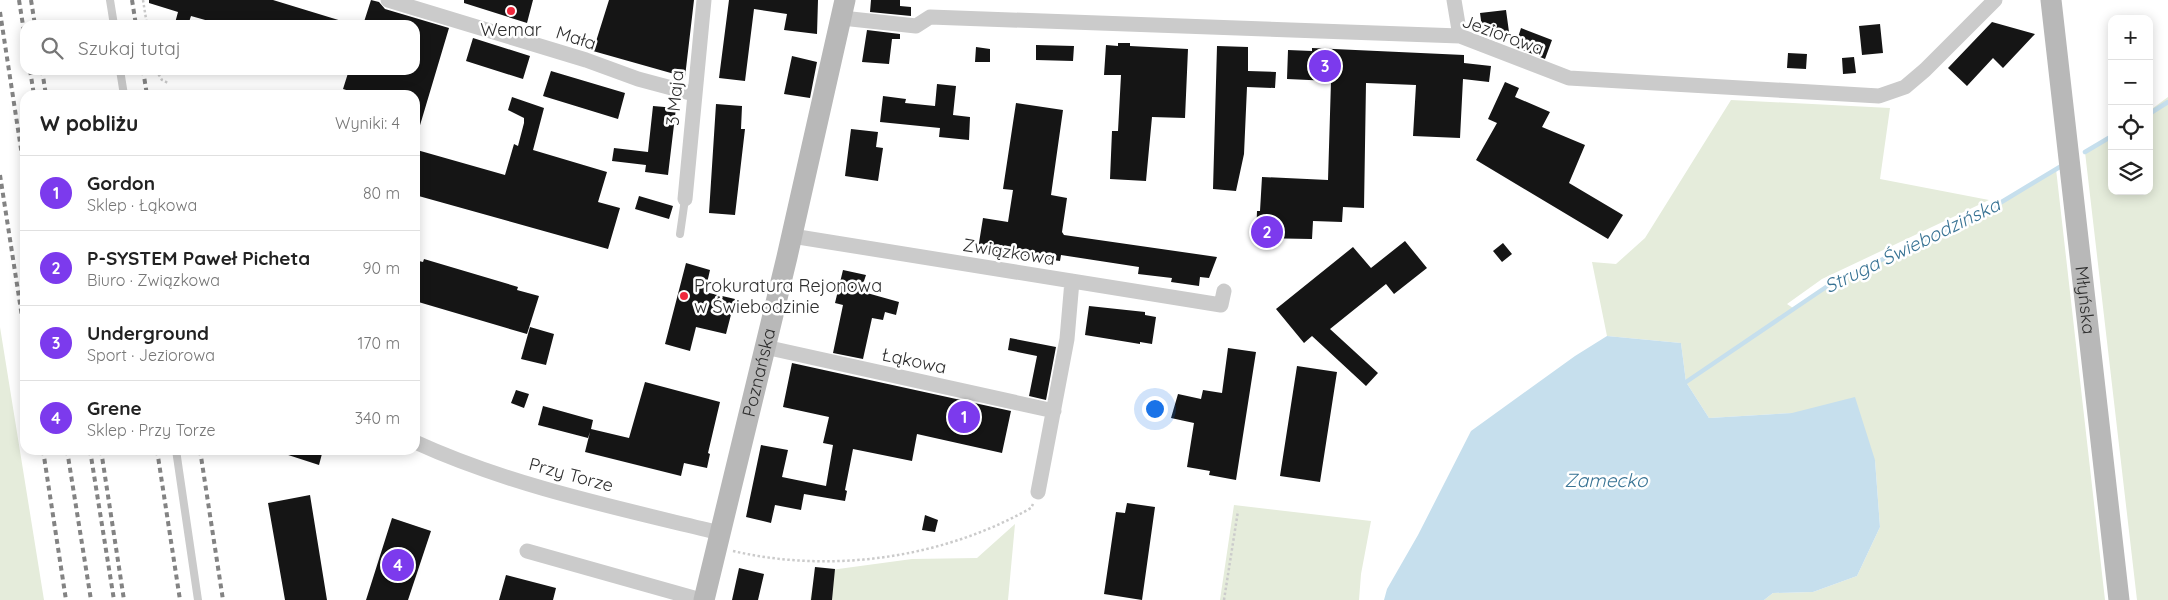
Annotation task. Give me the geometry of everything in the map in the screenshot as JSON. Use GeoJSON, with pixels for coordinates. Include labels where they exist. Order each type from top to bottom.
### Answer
{"type":"FeatureCollection","features":[{"type":"Feature","properties":{"kind":"street","name":"Mała"},"geometry":{"type":"LineString","coordinates":[[388,0],[586,60],[638,79],[694,94]]}},
{"type":"Feature","properties":{"kind":"street","name":"3 Maja"},"geometry":{"type":"LineString","coordinates":[[685,199],[704,0]]}},
{"type":"Feature","properties":{"kind":"street"},"geometry":{"type":"LineString","coordinates":[[1454,0],[1460,36]]}},
{"type":"Feature","properties":{"kind":"street","name":"Jeziorowa"},"geometry":{"type":"LineString","coordinates":[[844,9],[916,26],[930,17],[1460,36],[1569,78],[1879,96],[1905,87],[1925,70],[1995,0]]}},
{"type":"Feature","properties":{"kind":"street","name":"Młyńska"},"geometry":{"type":"LineString","coordinates":[[2051,0],[2119,600]]}},
{"type":"Feature","properties":{"kind":"street","name":"Poznańska"},"geometry":{"type":"LineString","coordinates":[[702,600],[719,540],[844,9]]}},
{"type":"Feature","properties":{"kind":"street","name":"Związkowa"},"geometry":{"type":"LineString","coordinates":[[792,236],[1072,281],[1222,298]]}},
{"type":"Feature","properties":{"kind":"street"},"geometry":{"type":"LineString","coordinates":[[1038,492],[1067,339],[1072,281]]}},
{"type":"Feature","properties":{"kind":"street","name":"Łąkowa"},"geometry":{"type":"LineString","coordinates":[[765,348],[1054,411]]}},
{"type":"Feature","properties":{"kind":"street","name":"Przy Torze"},"geometry":{"type":"LineString","coordinates":[[420,444],[490,471],[719,540]]}},
{"type":"Feature","properties":{"kind":"street"},"geometry":{"type":"LineString","coordinates":[[527,551],[702,600]]}},
{"type":"Feature","properties":{"kind":"lane"},"geometry":{"type":"LineString","coordinates":[[110,0],[113,20]]}},
{"type":"Feature","properties":{"kind":"lane"},"geometry":{"type":"LineString","coordinates":[[121,75],[123,90]]}},
{"type":"Feature","properties":{"kind":"lane"},"geometry":{"type":"LineString","coordinates":[[680,234],[685,199]]}},
{"type":"Feature","properties":{"kind":"lane"},"geometry":{"type":"LineString","coordinates":[[177,455],[198,600]]}},
{"type":"Feature","properties":{"kind":"path"},"geometry":{"type":"LineString","coordinates":[[142,0],[146,20]]}},
{"type":"Feature","properties":{"kind":"path"},"geometry":{"type":"LineString","coordinates":[[159,75],[168,84]]}},
{"type":"Feature","properties":{"kind":"path"},"geometry":{"type":"LineString","coordinates":[[719,540],[747,554],[798,560],[858,560],[930,548],[986,531],[1031,508]]}},
{"type":"Feature","properties":{"kind":"path"},"geometry":{"type":"LineString","coordinates":[[1224,600],[1238,511]]}},
{"type":"Feature","properties":{"kind":"green space"},"geometry":{"type":"Polygon","coordinates":[[[2168,97],[2168,600],[2137,600],[2085,152],[2108,138],[2108,195],[2153,195],[2153,108],[2168,97]]]}},
{"type":"Feature","properties":{"kind":"green space"},"geometry":{"type":"Polygon","coordinates":[[[1731,100],[1890,108],[1880,179],[1989,200],[1822,279],[1787,304],[1793,308],[1832,283],[1990,209],[2056,169],[2105,600],[1764,600],[1773,593],[1813,592],[1857,576],[1880,527],[1875,460],[1792,413],[1709,418],[1686,382],[1681,343],[1607,336],[1592,262],[1616,264],[1645,238],[1731,100]]]}},
{"type":"Feature","properties":{"kind":"green space"},"geometry":{"type":"Polygon","coordinates":[[[0,327],[44,600],[0,600],[0,327]]]}},
{"type":"Feature","properties":{"kind":"green space"},"geometry":{"type":"Polygon","coordinates":[[[1234,505],[1371,521],[1361,574],[1359,600],[1220,600],[1234,505]]]}},
{"type":"Feature","properties":{"kind":"green space"},"geometry":{"type":"Polygon","coordinates":[[[1015,524],[1008,600],[810,600],[816,572],[912,559],[977,558],[1015,524]]]}},
{"type":"Feature","properties":{"kind":"water","name":"Zamecko"},"geometry":{"type":"Polygon","coordinates":[[[1607,336],[1681,343],[1686,382],[1709,418],[1792,413],[1855,397],[1875,460],[1880,527],[1857,576],[1813,592],[1773,593],[1764,600],[1384,600],[1387,589],[1418,535],[1471,431],[1575,356],[1607,336]]]}},
{"type":"Feature","properties":{"kind":"building"},"geometry":{"type":"Polygon","coordinates":[[[149,0],[273,0],[338,20],[205,20],[191,16],[190,20],[176,20],[178,12],[149,3],[149,0]]]}},
{"type":"Feature","properties":{"kind":"building"},"geometry":{"type":"Polygon","coordinates":[[[371,0],[379,2],[385,9],[449,28],[420,125],[420,90],[343,89],[347,75],[420,75],[420,20],[365,20],[371,0]]]}},
{"type":"Feature","properties":{"kind":"building","name":"Wemar"},"geometry":{"type":"Polygon","coordinates":[[[464,0],[533,0],[527,23],[464,3],[464,0]]]}},
{"type":"Feature","properties":{"kind":"building"},"geometry":{"type":"Polygon","coordinates":[[[609,0],[694,0],[685,77],[593,51],[609,0]]]}},
{"type":"Feature","properties":{"kind":"building"},"geometry":{"type":"Polygon","coordinates":[[[729,0],[818,0],[817,34],[784,30],[787,14],[754,9],[745,81],[719,78],[729,0]]]}},
{"type":"Feature","properties":{"kind":"building"},"geometry":{"type":"Polygon","coordinates":[[[871,0],[900,0],[900,6],[911,7],[911,16],[870,12],[871,0]]]}},
{"type":"Feature","properties":{"kind":"building"},"geometry":{"type":"Polygon","coordinates":[[[1506,10],[1509,32],[1483,35],[1480,13],[1506,10]]]}},
{"type":"Feature","properties":{"kind":"building"},"geometry":{"type":"Polygon","coordinates":[[[1992,22],[2035,34],[2003,68],[1993,58],[1967,86],[1948,68],[1992,22]]]}},
{"type":"Feature","properties":{"kind":"building"},"geometry":{"type":"Polygon","coordinates":[[[1880,24],[1883,53],[1862,55],[1859,26],[1880,24]]]}},
{"type":"Feature","properties":{"kind":"building"},"geometry":{"type":"Polygon","coordinates":[[[1521,28],[1552,40],[1545,59],[1515,47],[1521,28]]]}},
{"type":"Feature","properties":{"kind":"building"},"geometry":{"type":"Polygon","coordinates":[[[867,30],[900,34],[900,39],[892,39],[889,64],[862,62],[867,30]]]}},
{"type":"Feature","properties":{"kind":"building"},"geometry":{"type":"Polygon","coordinates":[[[473,38],[530,56],[523,79],[466,61],[473,38]]]}},
{"type":"Feature","properties":{"kind":"building"},"geometry":{"type":"Polygon","coordinates":[[[1118,43],[1130,43],[1130,46],[1188,49],[1185,118],[1152,117],[1146,181],[1110,179],[1112,131],[1118,131],[1121,75],[1104,75],[1106,45],[1118,46],[1118,43]]]}},
{"type":"Feature","properties":{"kind":"building"},"geometry":{"type":"Polygon","coordinates":[[[1036,45],[1074,46],[1073,61],[1036,60],[1036,45]]]}},
{"type":"Feature","properties":{"kind":"building"},"geometry":{"type":"Polygon","coordinates":[[[1217,46],[1248,47],[1248,71],[1276,72],[1275,88],[1247,87],[1244,154],[1236,191],[1213,189],[1217,46]]]}},
{"type":"Feature","properties":{"kind":"building"},"geometry":{"type":"Polygon","coordinates":[[[976,47],[990,49],[990,62],[975,62],[976,47]]]}},
{"type":"Feature","properties":{"kind":"building"},"geometry":{"type":"Polygon","coordinates":[[[1312,48],[1464,55],[1464,63],[1491,66],[1489,82],[1463,79],[1460,138],[1413,136],[1416,85],[1366,83],[1364,208],[1343,207],[1342,222],[1313,221],[1312,239],[1256,238],[1257,211],[1260,211],[1262,177],[1328,180],[1331,81],[1287,79],[1288,50],[1312,51],[1312,48]]]}},
{"type":"Feature","properties":{"kind":"building"},"geometry":{"type":"Polygon","coordinates":[[[1788,53],[1807,54],[1806,69],[1787,68],[1788,53]]]}},
{"type":"Feature","properties":{"kind":"building"},"geometry":{"type":"Polygon","coordinates":[[[792,56],[817,62],[810,98],[784,94],[792,56]]]}},
{"type":"Feature","properties":{"kind":"building"},"geometry":{"type":"Polygon","coordinates":[[[1854,57],[1856,73],[1843,74],[1842,58],[1854,57]]]}},
{"type":"Feature","properties":{"kind":"building"},"geometry":{"type":"Polygon","coordinates":[[[551,71],[625,93],[618,119],[543,96],[551,71]]]}},
{"type":"Feature","properties":{"kind":"building"},"geometry":{"type":"Polygon","coordinates":[[[1505,82],[1519,88],[1515,97],[1550,112],[1542,127],[1585,145],[1569,183],[1623,215],[1608,239],[1476,160],[1497,123],[1488,119],[1505,82]]]}},
{"type":"Feature","properties":{"kind":"building"},"geometry":{"type":"Polygon","coordinates":[[[937,84],[956,86],[953,115],[970,117],[969,140],[939,137],[940,128],[880,122],[883,96],[906,99],[905,103],[935,106],[937,84]]]}},
{"type":"Feature","properties":{"kind":"building"},"geometry":{"type":"Polygon","coordinates":[[[512,97],[544,108],[533,150],[607,172],[598,202],[620,208],[608,249],[420,196],[420,151],[505,175],[514,144],[518,146],[524,123],[524,118],[508,110],[512,97]]]}},
{"type":"Feature","properties":{"kind":"building"},"geometry":{"type":"Polygon","coordinates":[[[1016,103],[1063,110],[1051,195],[1067,198],[1062,232],[1064,235],[1217,257],[1209,278],[1200,277],[1199,286],[1171,282],[1172,278],[1138,274],[1139,267],[1061,255],[1060,261],[978,249],[983,218],[1008,222],[1013,190],[1003,189],[1016,103]]]}},
{"type":"Feature","properties":{"kind":"building"},"geometry":{"type":"Polygon","coordinates":[[[716,104],[742,106],[741,129],[745,129],[735,215],[709,213],[716,104]]]}},
{"type":"Feature","properties":{"kind":"building"},"geometry":{"type":"Polygon","coordinates":[[[653,106],[676,108],[668,175],[645,172],[646,165],[612,161],[614,148],[648,152],[653,106]]]}},
{"type":"Feature","properties":{"kind":"building"},"geometry":{"type":"Polygon","coordinates":[[[851,129],[878,132],[876,147],[883,148],[878,181],[845,176],[851,129]]]}},
{"type":"Feature","properties":{"kind":"building"},"geometry":{"type":"Polygon","coordinates":[[[639,196],[673,206],[669,219],[635,209],[639,196]]]}},
{"type":"Feature","properties":{"kind":"building"},"geometry":{"type":"Polygon","coordinates":[[[1405,241],[1427,268],[1394,294],[1386,284],[1330,329],[1378,373],[1366,386],[1312,336],[1304,343],[1276,309],[1353,247],[1371,268],[1405,241]]]}},
{"type":"Feature","properties":{"kind":"building"},"geometry":{"type":"Polygon","coordinates":[[[1503,243],[1512,254],[1502,262],[1493,251],[1503,243]]]}},
{"type":"Feature","properties":{"kind":"building"},"geometry":{"type":"Polygon","coordinates":[[[424,259],[518,287],[517,290],[539,296],[527,334],[420,302],[420,261],[423,262],[424,259]]]}},
{"type":"Feature","properties":{"kind":"building"},"geometry":{"type":"Polygon","coordinates":[[[686,263],[710,270],[705,292],[735,299],[726,334],[696,327],[690,351],[665,344],[686,263]]]}},
{"type":"Feature","properties":{"kind":"building"},"geometry":{"type":"Polygon","coordinates":[[[843,270],[866,275],[863,284],[868,285],[867,293],[899,302],[896,315],[885,312],[883,320],[872,318],[863,359],[833,353],[843,305],[835,303],[843,270]]]}},
{"type":"Feature","properties":{"kind":"building"},"geometry":{"type":"Polygon","coordinates":[[[1089,306],[1145,312],[1145,315],[1156,317],[1152,344],[1140,342],[1140,344],[1085,335],[1089,306]]]}},
{"type":"Feature","properties":{"kind":"building"},"geometry":{"type":"Polygon","coordinates":[[[530,327],[554,334],[546,365],[521,359],[530,327]]]}},
{"type":"Feature","properties":{"kind":"building"},"geometry":{"type":"Polygon","coordinates":[[[1010,338],[1056,347],[1046,400],[1029,396],[1037,356],[1008,350],[1010,338]]]}},
{"type":"Feature","properties":{"kind":"building"},"geometry":{"type":"Polygon","coordinates":[[[1228,348],[1256,352],[1236,480],[1209,475],[1210,471],[1187,467],[1194,423],[1171,418],[1178,394],[1201,399],[1203,390],[1222,393],[1228,348]]]}},
{"type":"Feature","properties":{"kind":"building"},"geometry":{"type":"Polygon","coordinates":[[[792,363],[1011,411],[1002,453],[917,434],[912,461],[853,449],[845,490],[847,491],[845,501],[804,494],[801,510],[775,505],[771,523],[746,517],[761,445],[788,450],[782,477],[826,486],[833,445],[823,443],[829,417],[783,407],[792,363]]]}},
{"type":"Feature","properties":{"kind":"building"},"geometry":{"type":"Polygon","coordinates":[[[1297,366],[1337,372],[1320,482],[1280,476],[1297,366]]]}},
{"type":"Feature","properties":{"kind":"building"},"geometry":{"type":"Polygon","coordinates":[[[645,382],[720,402],[708,453],[710,454],[707,468],[684,463],[681,476],[585,452],[590,432],[588,438],[538,425],[543,406],[593,420],[591,429],[629,438],[645,382]]]}},
{"type":"Feature","properties":{"kind":"building"},"geometry":{"type":"Polygon","coordinates":[[[516,390],[529,394],[524,408],[511,403],[516,390]]]}},
{"type":"Feature","properties":{"kind":"building"},"geometry":{"type":"Polygon","coordinates":[[[288,455],[322,455],[319,465],[288,455]]]}},
{"type":"Feature","properties":{"kind":"building"},"geometry":{"type":"Polygon","coordinates":[[[310,495],[327,600],[285,600],[268,503],[310,495]]]}},
{"type":"Feature","properties":{"kind":"building"},"geometry":{"type":"Polygon","coordinates":[[[1127,503],[1155,507],[1142,600],[1104,594],[1116,512],[1125,513],[1127,503]]]}},
{"type":"Feature","properties":{"kind":"building"},"geometry":{"type":"Polygon","coordinates":[[[925,515],[938,520],[935,532],[922,530],[925,515]]]}},
{"type":"Feature","properties":{"kind":"building"},"geometry":{"type":"Polygon","coordinates":[[[392,518],[431,531],[408,600],[366,600],[392,518]]]}},
{"type":"Feature","properties":{"kind":"building"},"geometry":{"type":"Polygon","coordinates":[[[815,567],[835,569],[832,600],[811,600],[815,567]]]}},
{"type":"Feature","properties":{"kind":"building"},"geometry":{"type":"Polygon","coordinates":[[[739,568],[764,574],[758,600],[732,600],[739,568]]]}},
{"type":"Feature","properties":{"kind":"building"},"geometry":{"type":"Polygon","coordinates":[[[506,575],[556,588],[553,600],[499,600],[506,575]]]}},
{"type":"Feature","properties":{"kind":"waterway","name":"Struga Świebodzińska"},"geometry":{"type":"LineString","coordinates":[[2153,111],[2168,102]]}},
{"type":"Feature","properties":{"kind":"waterway","name":"Struga Świebodzińska"},"geometry":{"type":"LineString","coordinates":[[2085,152],[2108,138]]}},
{"type":"Feature","properties":{"kind":"waterway","name":"Struga Świebodzińska"},"geometry":{"type":"LineString","coordinates":[[1686,382],[1832,283],[1990,209],[2063,165]]}},
{"type":"Feature","properties":{"kind":"railway"},"geometry":{"type":"LineString","coordinates":[[19,0],[22,20]]}},
{"type":"Feature","properties":{"kind":"railway"},"geometry":{"type":"LineString","coordinates":[[31,0],[34,20]]}},
{"type":"Feature","properties":{"kind":"railway"},"geometry":{"type":"LineString","coordinates":[[132,0],[135,20]]}},
{"type":"Feature","properties":{"kind":"railway"},"geometry":{"type":"LineString","coordinates":[[0,12],[20,142]]}},
{"type":"Feature","properties":{"kind":"railway"},"geometry":{"type":"LineString","coordinates":[[31,75],[33,90]]}},
{"type":"Feature","properties":{"kind":"railway"},"geometry":{"type":"LineString","coordinates":[[43,75],[45,90]]}},
{"type":"Feature","properties":{"kind":"railway"},"geometry":{"type":"LineString","coordinates":[[144,75],[146,90]]}},
{"type":"Feature","properties":{"kind":"railway"},"geometry":{"type":"LineString","coordinates":[[0,175],[20,304]]}},
{"type":"Feature","properties":{"kind":"railway"},"geometry":{"type":"LineString","coordinates":[[44,455],[66,600]]}},
{"type":"Feature","properties":{"kind":"railway"},"geometry":{"type":"LineString","coordinates":[[68,455],[91,600]]}},
{"type":"Feature","properties":{"kind":"railway"},"geometry":{"type":"LineString","coordinates":[[91,455],[114,600]]}},
{"type":"Feature","properties":{"kind":"railway"},"geometry":{"type":"LineString","coordinates":[[102,455],[124,600]]}},
{"type":"Feature","properties":{"kind":"railway"},"geometry":{"type":"LineString","coordinates":[[158,455],[180,600]]}},
{"type":"Feature","properties":{"kind":"railway"},"geometry":{"type":"LineString","coordinates":[[201,455],[223,600]]}},
{"type":"Feature","properties":{"kind":"place","name":"Wemar"},"geometry":{"type":"Point","coordinates":[511,11]}},
{"type":"Feature","properties":{"kind":"place","name":"Underground"},"geometry":{"type":"Point","coordinates":[1325,66]}},
{"type":"Feature","properties":{"kind":"place","name":"P-SYSTEM Paweł Picheta"},"geometry":{"type":"Point","coordinates":[1267,232]}},
{"type":"Feature","properties":{"kind":"place","name":"Prokuratura Rejonowa w Świebodzinie"},"geometry":{"type":"Point","coordinates":[684,296]}},
{"type":"Feature","properties":{"kind":"place","name":"Gordon"},"geometry":{"type":"Point","coordinates":[964,417]}},
{"type":"Feature","properties":{"kind":"place","name":"Grene"},"geometry":{"type":"Point","coordinates":[398,565]}}]}
